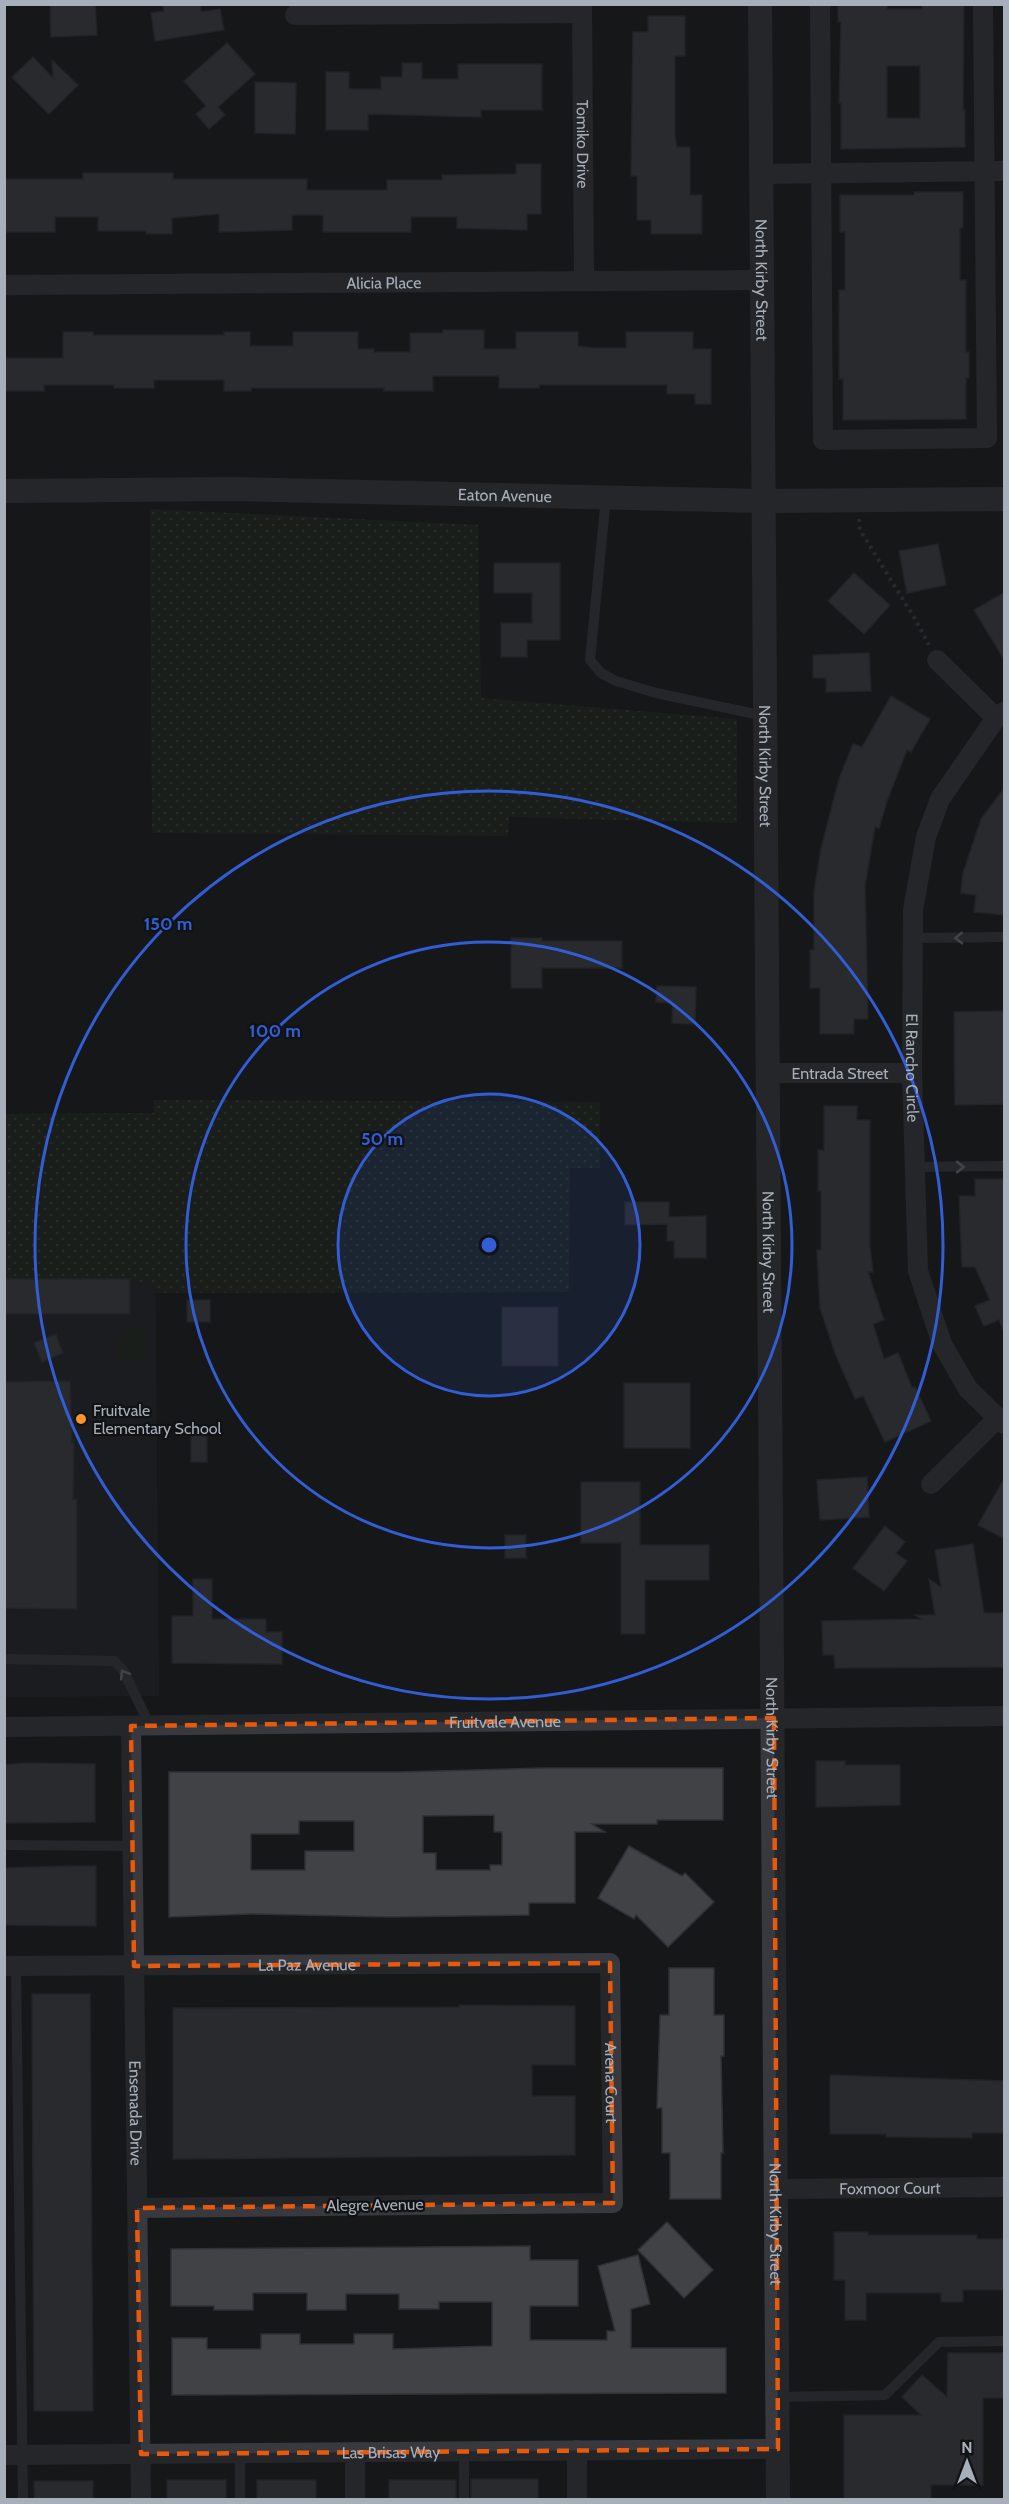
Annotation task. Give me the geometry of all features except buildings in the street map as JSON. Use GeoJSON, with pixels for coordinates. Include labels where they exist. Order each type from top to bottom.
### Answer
{"type":"FeatureCollection","features":[{"type":"Feature","properties":{"kind":"street","name":"North Kirby Street"},"geometry":{"type":"LineString","coordinates":[[760,4],[778,2499]]}},
{"type":"Feature","properties":{"kind":"street"},"geometry":{"type":"LineString","coordinates":[[820,4],[823,440],[987,438],[983,4]]}},
{"type":"Feature","properties":{"kind":"street"},"geometry":{"type":"LineString","coordinates":[[295,15],[582,9]]}},
{"type":"Feature","properties":{"kind":"street","name":"Tomiko Drive"},"geometry":{"type":"LineString","coordinates":[[582,9],[584,282]]}},
{"type":"Feature","properties":{"kind":"street"},"geometry":{"type":"LineString","coordinates":[[761,174],[1005,171]]}},
{"type":"Feature","properties":{"kind":"street","name":"Alicia Place"},"geometry":{"type":"LineString","coordinates":[[4,285],[761,280]]}},
{"type":"Feature","properties":{"kind":"street","name":"Eaton Avenue"},"geometry":{"type":"LineString","coordinates":[[4,491],[234,489],[763,501],[1005,499]]}},
{"type":"Feature","properties":{"kind":"street"},"geometry":{"type":"LineString","coordinates":[[937,660],[1000,715]]}},
{"type":"Feature","properties":{"kind":"street","name":"El Rancho Circle"},"geometry":{"type":"LineString","coordinates":[[1000,715],[940,799],[926,837],[914,909],[912,1073],[918,1271],[942,1344],[968,1389],[1001,1422]]}},
{"type":"Feature","properties":{"kind":"street","name":"Entrada Street"},"geometry":{"type":"LineString","coordinates":[[768,1073],[912,1073]]}},
{"type":"Feature","properties":{"kind":"street"},"geometry":{"type":"LineString","coordinates":[[931,1484],[1001,1422]]}},
{"type":"Feature","properties":{"kind":"street","name":"Fruitvale Avenue"},"geometry":{"type":"LineString","coordinates":[[4,1727],[1005,1716]]}},
{"type":"Feature","properties":{"kind":"street","name":"Ensenada Drive"},"geometry":{"type":"LineString","coordinates":[[140,1726],[132,1846],[141,2499]]}},
{"type":"Feature","properties":{"kind":"street","name":"La Paz Avenue"},"geometry":{"type":"LineString","coordinates":[[10,1966],[610,1963]]}},
{"type":"Feature","properties":{"kind":"street","name":"Arena Court"},"geometry":{"type":"LineString","coordinates":[[610,1963],[613,2203]]}},
{"type":"Feature","properties":{"kind":"street","name":"Foxmoor Court"},"geometry":{"type":"LineString","coordinates":[[776,2189],[1005,2187]]}},
{"type":"Feature","properties":{"kind":"street","name":"Alegre Avenue"},"geometry":{"type":"LineString","coordinates":[[137,2208],[613,2203]]}},
{"type":"Feature","properties":{"kind":"street","name":"Las Brisas Way"},"geometry":{"type":"LineString","coordinates":[[14,2455],[778,2449]]}},
{"type":"Feature","properties":{"kind":"street"},"geometry":{"type":"LineString","coordinates":[[577,2450],[577,2499]]}},
{"type":"Feature","properties":{"kind":"street"},"geometry":{"type":"LineString","coordinates":[[355,2452],[355,2499]]}},
{"type":"Feature","properties":{"kind":"lane"},"geometry":{"type":"LineString","coordinates":[[606,497],[590,660],[601,673],[626,684],[656,693],[765,716]]}},
{"type":"Feature","properties":{"kind":"lane"},"geometry":{"type":"LineString","coordinates":[[913,938],[1005,937]]}},
{"type":"Feature","properties":{"kind":"lane"},"geometry":{"type":"LineString","coordinates":[[915,1167],[1005,1166]]}},
{"type":"Feature","properties":{"kind":"lane"},"geometry":{"type":"LineString","coordinates":[[4,1659],[114,1661],[123,1670],[140,1726]]}},
{"type":"Feature","properties":{"kind":"lane"},"geometry":{"type":"LineString","coordinates":[[4,1845],[132,1846]]}},
{"type":"Feature","properties":{"kind":"lane"},"geometry":{"type":"LineString","coordinates":[[10,1966],[14,2455],[23,2499]]}},
{"type":"Feature","properties":{"kind":"lane"},"geometry":{"type":"LineString","coordinates":[[778,2397],[885,2396],[939,2342],[1005,2341]]}},
{"type":"Feature","properties":{"kind":"lane"},"geometry":{"type":"LineString","coordinates":[[464,2451],[464,2499]]}},
{"type":"Feature","properties":{"kind":"lane"},"geometry":{"type":"LineString","coordinates":[[240,2453],[240,2499]]}},
{"type":"Feature","properties":{"kind":"path"},"geometry":{"type":"LineString","coordinates":[[858,500],[860,530],[915,619],[937,660]]}},
{"type":"Feature","properties":{"kind":"highlighted area"},"geometry":{"type":"Polygon","coordinates":[[[774,1718],[778,2449],[141,2454],[137,2208],[613,2203],[610,1963],[134,1966],[131,1726],[774,1718]]]}},
{"type":"Feature","properties":{"kind":"shaded area"},"geometry":{"type":"Polygon","coordinates":[[[150,509],[478,525],[481,698],[737,719],[737,823],[509,817],[508,836],[152,833],[150,509]]]}},
{"type":"Feature","properties":{"kind":"shaded area"},"geometry":{"type":"Polygon","coordinates":[[[154,1100],[600,1102],[600,1168],[570,1168],[569,1292],[155,1293],[155,1283],[5,1283],[4,1114],[154,1113],[154,1100]]]}},
{"type":"Feature","properties":{"kind":"shaded area","name":"Fruitvale Elementary School"},"geometry":{"type":"Polygon","coordinates":[[[154,1113],[159,1696],[5,1697],[4,1114],[154,1113]]]}},
{"type":"Feature","properties":{"kind":"shaded area"},"geometry":{"type":"Polygon","coordinates":[[[146,1328],[147,1360],[118,1361],[117,1335],[127,1335],[127,1329],[146,1328]]]}},
{"type":"Feature","properties":{"kind":"shaded area"},"geometry":{"type":"Polygon","coordinates":[[[4,1329],[11,1329],[11,1354],[7,1360],[5,1359],[4,1329]]]}},
{"type":"Feature","properties":{"kind":"place","name":"Fruitvale Elementary School"},"geometry":{"type":"Point","coordinates":[81,1419]}}]}
